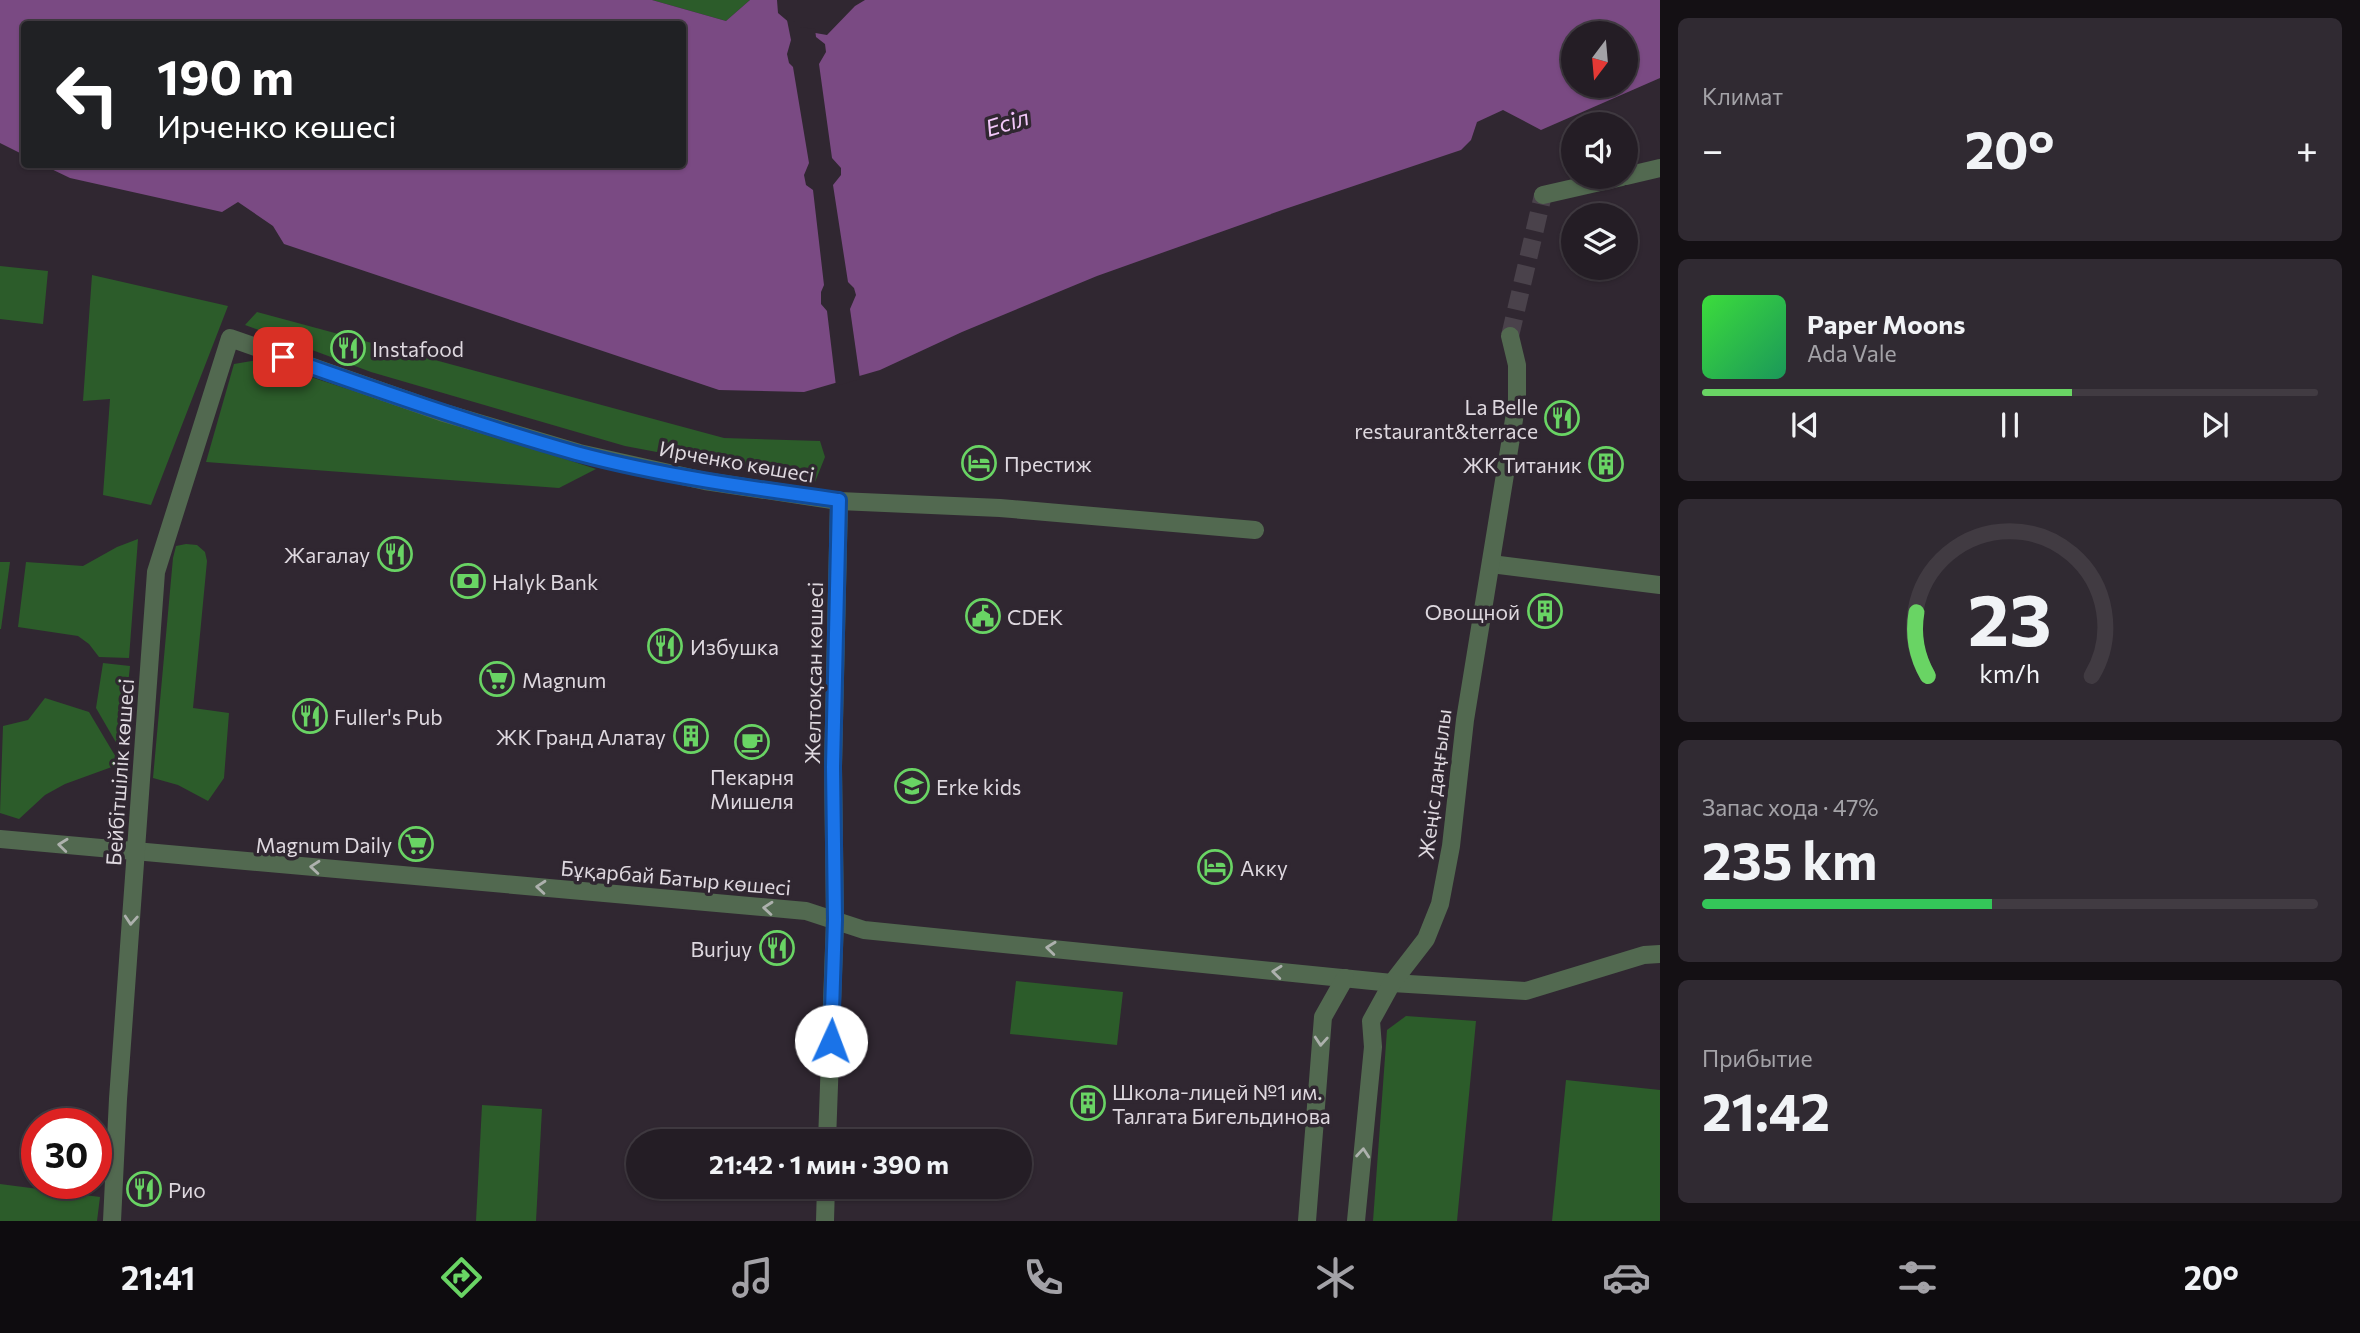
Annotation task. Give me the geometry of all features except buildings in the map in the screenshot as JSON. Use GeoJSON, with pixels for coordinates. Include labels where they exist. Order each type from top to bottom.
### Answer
{"type":"FeatureCollection","features":[{"type":"Feature","properties":{"kind":"street"},"geometry":{"type":"LineString","coordinates":[[1638,173],[1660,168]]}},
{"type":"Feature","properties":{"kind":"street"},"geometry":{"type":"LineString","coordinates":[[1543,195],[1569,189]]}},
{"type":"Feature","properties":{"kind":"street","name":"Жеңіс даңғылы"},"geometry":{"type":"LineString","coordinates":[[1356,1221],[1373,1047],[1371,1021],[1392,983],[1426,939],[1440,904],[1451,846],[1465,720],[1517,401],[1517,365],[1510,336]]}},
{"type":"Feature","properties":{"kind":"street","name":"Ирченко көшесі"},"geometry":{"type":"LineString","coordinates":[[230,338],[441,412],[579,453],[705,481],[839,500],[1000,508],[1255,530]]}},
{"type":"Feature","properties":{"kind":"street","name":"Бейбітшілік көшесі"},"geometry":{"type":"LineString","coordinates":[[112,1221],[118,1099],[156,572],[230,338]]}},
{"type":"Feature","properties":{"kind":"street","name":"Желтоқсан көшесі"},"geometry":{"type":"LineString","coordinates":[[827,1129],[835,920],[833,767],[839,500]]}},
{"type":"Feature","properties":{"kind":"street"},"geometry":{"type":"LineString","coordinates":[[1491,564],[1660,585]]}},
{"type":"Feature","properties":{"kind":"street","name":"Бұқарбай Батыр көшесі"},"geometry":{"type":"LineString","coordinates":[[0,839],[806,911],[864,930],[1392,983],[1526,991],[1644,955],[1660,954]]}},
{"type":"Feature","properties":{"kind":"street"},"geometry":{"type":"LineString","coordinates":[[1307,1221],[1323,1017],[1345,978]]}},
{"type":"Feature","properties":{"kind":"street"},"geometry":{"type":"LineString","coordinates":[[825,1221],[826,1199]]}},
{"type":"Feature","properties":{"kind":"green space"},"geometry":{"type":"Polygon","coordinates":[[[652,0],[750,0],[726,21],[652,0]]]}},
{"type":"Feature","properties":{"kind":"green space"},"geometry":{"type":"Polygon","coordinates":[[[0,266],[48,271],[43,324],[0,319],[0,266]]]}},
{"type":"Feature","properties":{"kind":"green space"},"geometry":{"type":"Polygon","coordinates":[[[92,275],[228,306],[151,505],[103,495],[110,399],[83,401],[92,275]]]}},
{"type":"Feature","properties":{"kind":"green space"},"geometry":{"type":"Polygon","coordinates":[[[257,312],[724,438],[820,441],[825,457],[815,482],[625,446],[371,372],[245,325],[257,312]]]}},
{"type":"Feature","properties":{"kind":"green space"},"geometry":{"type":"Polygon","coordinates":[[[258,360],[596,469],[559,488],[206,462],[234,364],[258,360]]]}},
{"type":"Feature","properties":{"kind":"green space"},"geometry":{"type":"Polygon","coordinates":[[[138,539],[129,658],[99,657],[89,644],[78,636],[18,627],[26,562],[83,566],[138,539]]]}},
{"type":"Feature","properties":{"kind":"green space"},"geometry":{"type":"Polygon","coordinates":[[[197,545],[205,552],[207,561],[193,708],[229,713],[224,778],[208,801],[178,785],[153,778],[173,558],[176,546],[197,545]]]}},
{"type":"Feature","properties":{"kind":"green space"},"geometry":{"type":"Polygon","coordinates":[[[0,562],[10,562],[1,629],[0,629],[0,562]]]}},
{"type":"Feature","properties":{"kind":"green space"},"geometry":{"type":"Polygon","coordinates":[[[103,663],[130,666],[121,751],[96,708],[103,663]]]}},
{"type":"Feature","properties":{"kind":"green space"},"geometry":{"type":"Polygon","coordinates":[[[45,698],[89,712],[120,764],[65,784],[45,795],[19,819],[0,813],[3,726],[28,720],[45,698]]]}},
{"type":"Feature","properties":{"kind":"green space"},"geometry":{"type":"Polygon","coordinates":[[[1016,981],[1123,992],[1117,1045],[1010,1034],[1016,981]]]}},
{"type":"Feature","properties":{"kind":"green space"},"geometry":{"type":"Polygon","coordinates":[[[1406,1016],[1476,1021],[1457,1221],[1373,1221],[1387,1030],[1406,1016]]]}},
{"type":"Feature","properties":{"kind":"green space"},"geometry":{"type":"Polygon","coordinates":[[[1566,1080],[1660,1090],[1660,1221],[1552,1221],[1566,1080]]]}},
{"type":"Feature","properties":{"kind":"green space"},"geometry":{"type":"Polygon","coordinates":[[[482,1105],[542,1109],[536,1221],[476,1221],[482,1105]]]}},
{"type":"Feature","properties":{"kind":"green space"},"geometry":{"type":"Polygon","coordinates":[[[0,1184],[21,1187],[21,1199],[100,1199],[97,1221],[0,1221],[0,1184]]]}},
{"type":"Feature","properties":{"kind":"water","name":"Есіл"},"geometry":{"type":"Polygon","coordinates":[[[0,0],[652,0],[726,21],[750,0],[777,0],[778,13],[798,30],[827,35],[855,6],[865,0],[1660,0],[1660,78],[1638,88],[1638,21],[1561,21],[1561,98],[1614,98],[1582,112],[1561,112],[1561,121],[1541,130],[1503,110],[1477,122],[1471,140],[1461,150],[1097,276],[962,332],[880,370],[804,392],[719,390],[284,244],[273,226],[238,202],[222,212],[70,178],[49,168],[686,168],[686,21],[21,21],[21,154],[0,143],[0,0]]]}},
{"type":"Feature","properties":{"kind":"pier"},"geometry":{"type":"Polygon","coordinates":[[[786,15],[800,27],[815,29],[816,37],[825,44],[826,52],[819,64],[832,158],[841,168],[841,175],[833,185],[848,282],[856,295],[850,309],[860,379],[836,386],[827,311],[821,304],[824,285],[813,190],[806,185],[804,175],[809,163],[793,67],[787,54],[791,40],[786,15]]]}},
{"type":"Feature","properties":{"kind":"tunnel"},"geometry":{"type":"LineString","coordinates":[[1510,336],[1543,195]]}},
{"type":"Feature","properties":{"kind":"place","name":"Instafood"},"geometry":{"type":"Point","coordinates":[348,348]}},
{"type":"Feature","properties":{"kind":"place","name":"La Belle restaurant&terrace"},"geometry":{"type":"Point","coordinates":[1562,418]}},
{"type":"Feature","properties":{"kind":"place","name":"Престиж"},"geometry":{"type":"Point","coordinates":[979,463]}},
{"type":"Feature","properties":{"kind":"place","name":"ЖК Титаник"},"geometry":{"type":"Point","coordinates":[1606,464]}},
{"type":"Feature","properties":{"kind":"place","name":"Жагалау"},"geometry":{"type":"Point","coordinates":[395,554]}},
{"type":"Feature","properties":{"kind":"place","name":"Halyk Bank"},"geometry":{"type":"Point","coordinates":[468,581]}},
{"type":"Feature","properties":{"kind":"place","name":"Овощной"},"geometry":{"type":"Point","coordinates":[1545,611]}},
{"type":"Feature","properties":{"kind":"place","name":"CDEK"},"geometry":{"type":"Point","coordinates":[983,616]}},
{"type":"Feature","properties":{"kind":"place","name":"Избушка"},"geometry":{"type":"Point","coordinates":[665,646]}},
{"type":"Feature","properties":{"kind":"place","name":"Magnum"},"geometry":{"type":"Point","coordinates":[497,679]}},
{"type":"Feature","properties":{"kind":"place","name":"Fuller's Pub"},"geometry":{"type":"Point","coordinates":[310,716]}},
{"type":"Feature","properties":{"kind":"place","name":"ЖК Гранд Алатау"},"geometry":{"type":"Point","coordinates":[691,736]}},
{"type":"Feature","properties":{"kind":"place","name":"Пекарня Мишеля"},"geometry":{"type":"Point","coordinates":[752,742]}},
{"type":"Feature","properties":{"kind":"place","name":"Erke kids"},"geometry":{"type":"Point","coordinates":[912,786]}},
{"type":"Feature","properties":{"kind":"place","name":"Magnum Daily"},"geometry":{"type":"Point","coordinates":[416,844]}},
{"type":"Feature","properties":{"kind":"place","name":"Акку"},"geometry":{"type":"Point","coordinates":[1215,867]}},
{"type":"Feature","properties":{"kind":"place","name":"Burjuy"},"geometry":{"type":"Point","coordinates":[777,948]}},
{"type":"Feature","properties":{"kind":"place","name":"Школа-лицей №1 им. Талгата Бигельдинова"},"geometry":{"type":"Point","coordinates":[1088,1103]}},
{"type":"Feature","properties":{"kind":"place","name":"Рио"},"geometry":{"type":"Point","coordinates":[144,1189]}},
{"type":"Feature","properties":{"kind":"route"},"geometry":{"type":"LineString","coordinates":[[283,357],[441,412],[579,453],[705,481],[839,500],[833,767],[835,920],[831,1041]]}}]}
